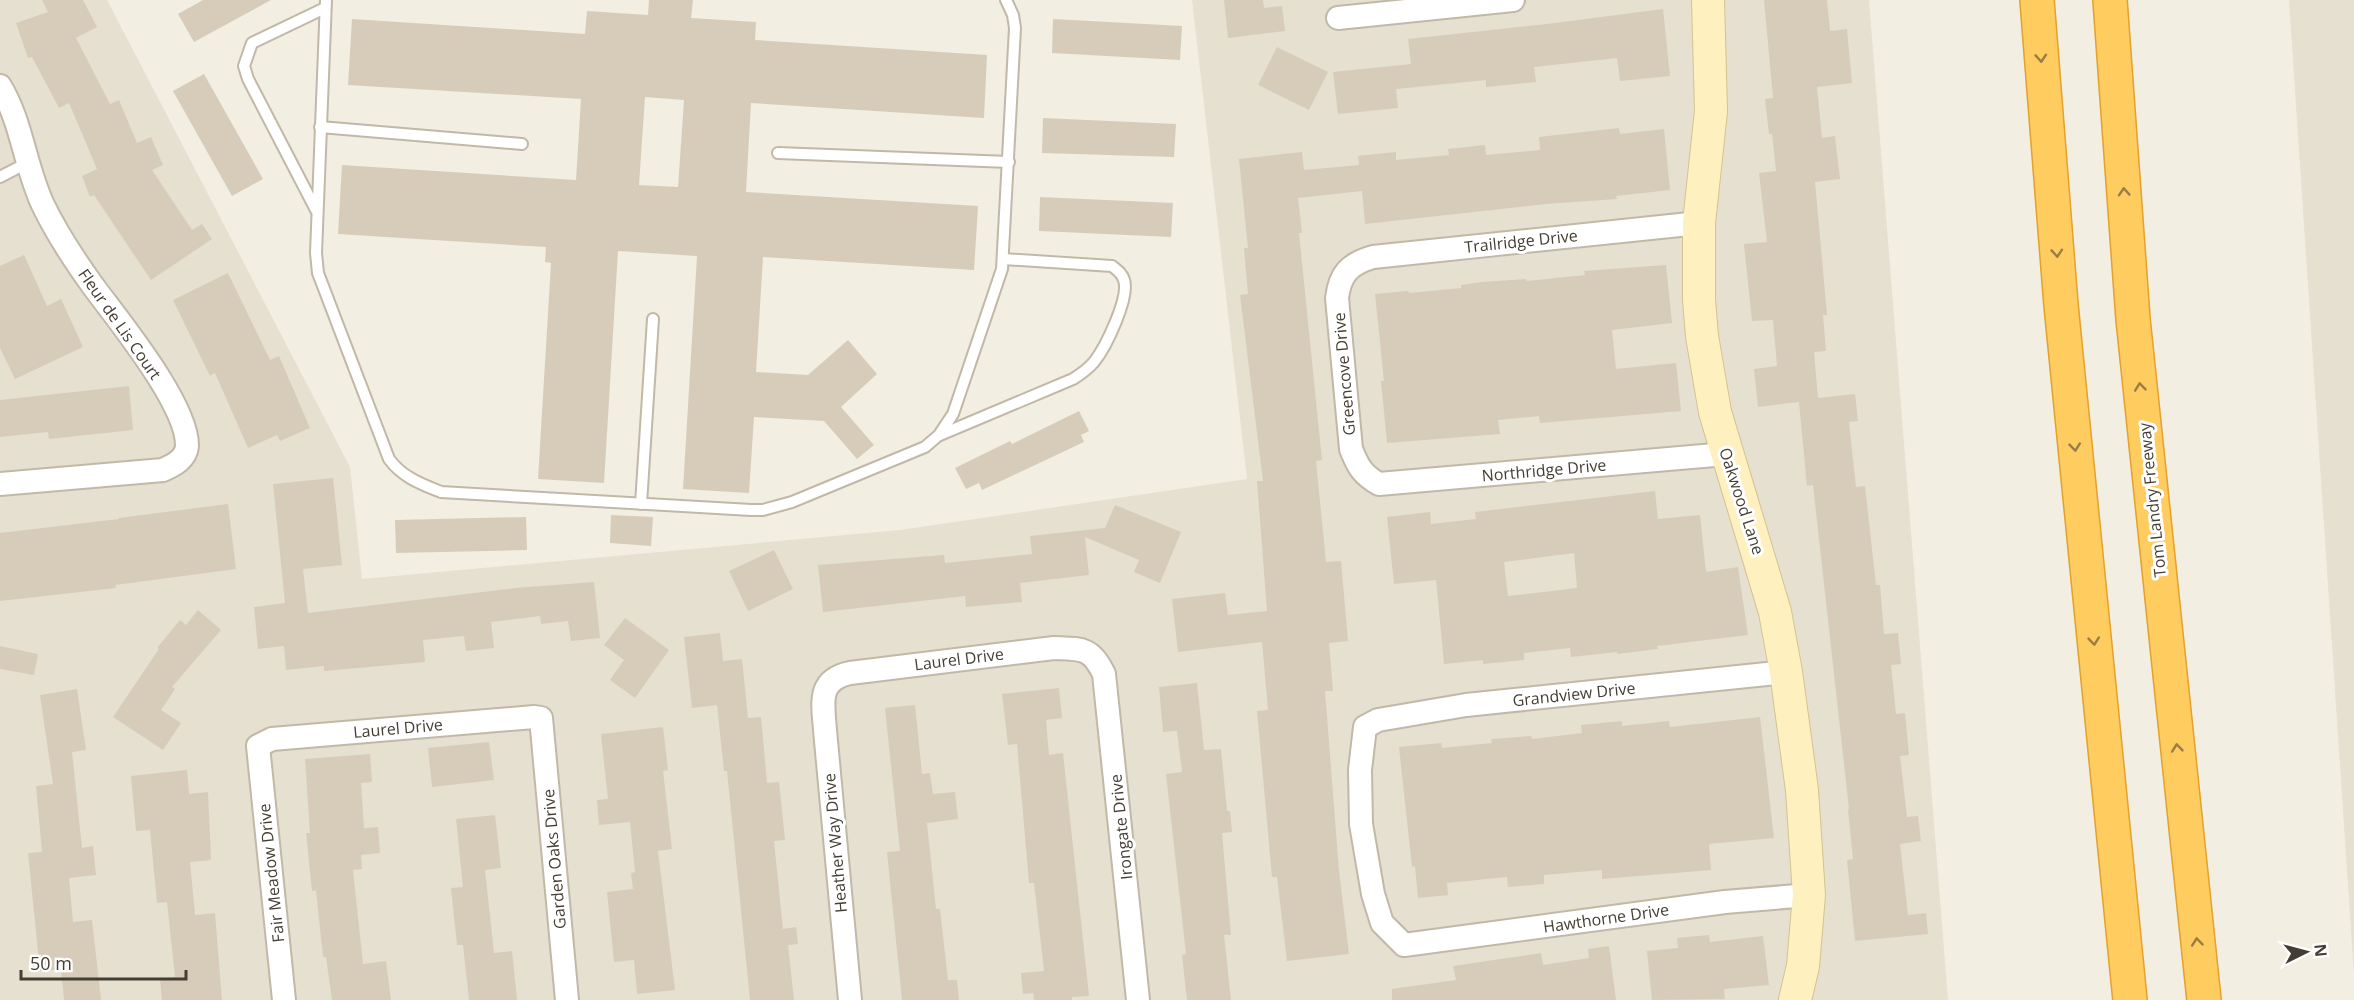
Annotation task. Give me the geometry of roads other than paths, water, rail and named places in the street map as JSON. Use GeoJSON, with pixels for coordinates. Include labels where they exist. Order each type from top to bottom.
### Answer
{"type":"FeatureCollection","features":[{"type":"Feature","properties":{"kind":"highway"},"geometry":{"type":"LineString","coordinates":[[2037,0],[2061,305],[2130,1000]]}},
{"type":"Feature","properties":{"kind":"highway","name":"Tom Landry Freeway"},"geometry":{"type":"LineString","coordinates":[[2110,0],[2133,319],[2204,1000]]}},
{"type":"Feature","properties":{"kind":"street"},"geometry":{"type":"LineString","coordinates":[[1338,18],[1514,0]]}},
{"type":"Feature","properties":{"kind":"street","name":"Oakwood Lane"},"geometry":{"type":"LineString","coordinates":[[1708,0],[1710,111],[1699,223],[1699,300],[1702,336],[1715,412],[1775,612],[1786,672],[1802,790],[1809,895],[1803,966],[1795,1000]]}},
{"type":"Feature","properties":{"kind":"street","name":"Fleur de Lis Court"},"geometry":{"type":"LineString","coordinates":[[0,86],[7,98],[42,204],[66,247],[140,348],[176,409],[187,444],[186,451],[176,464],[163,470],[0,484]]}},
{"type":"Feature","properties":{"kind":"street","name":"Trailridge Drive"},"geometry":{"type":"LineString","coordinates":[[1347,271],[1358,262],[1372,257],[1699,223]]}},
{"type":"Feature","properties":{"kind":"street","name":"Greencove Drive"},"geometry":{"type":"LineString","coordinates":[[1347,271],[1339,284],[1337,298],[1351,449],[1357,465],[1365,476]]}},
{"type":"Feature","properties":{"kind":"street","name":"Northridge Drive"},"geometry":{"type":"LineString","coordinates":[[1365,476],[1380,484],[1397,483],[1726,454]]}},
{"type":"Feature","properties":{"kind":"street","name":"Laurel Drive"},"geometry":{"type":"LineString","coordinates":[[827,686],[837,676],[850,673],[1054,648],[1082,650],[1095,656]]}},
{"type":"Feature","properties":{"kind":"street","name":"Irongate Drive"},"geometry":{"type":"LineString","coordinates":[[1095,656],[1104,674],[1106,687],[1138,1000]]}},
{"type":"Feature","properties":{"kind":"street","name":"Grandview Drive"},"geometry":{"type":"LineString","coordinates":[[1404,945],[1382,923],[1373,894],[1361,824],[1360,770],[1365,727],[1378,720],[1466,705],[1786,672]]}},
{"type":"Feature","properties":{"kind":"street","name":"Heather Way Drive"},"geometry":{"type":"LineString","coordinates":[[827,686],[823,696],[825,730],[850,1000]]}},
{"type":"Feature","properties":{"kind":"street","name":"Laurel Drive"},"geometry":{"type":"LineString","coordinates":[[258,746],[272,739],[541,718]]}},
{"type":"Feature","properties":{"kind":"street","name":"Garden Oaks Drive"},"geometry":{"type":"LineString","coordinates":[[541,718],[567,1000]]}},
{"type":"Feature","properties":{"kind":"street","name":"Fair Meadow Drive"},"geometry":{"type":"LineString","coordinates":[[258,746],[284,1000]]}},
{"type":"Feature","properties":{"kind":"street","name":"Hawthorne Drive"},"geometry":{"type":"LineString","coordinates":[[1404,945],[1725,902],[1809,895]]}},
{"type":"Feature","properties":{"kind":"lane"},"geometry":{"type":"LineString","coordinates":[[326,4],[316,211],[318,273],[389,459],[397,470],[421,485],[441,492],[763,510],[792,502],[925,447],[939,435],[953,414],[1002,269],[1015,28],[1013,15],[1006,0]]}},
{"type":"Feature","properties":{"kind":"lane"},"geometry":{"type":"LineString","coordinates":[[316,211],[248,79],[244,66],[252,43],[326,4]]}},
{"type":"Feature","properties":{"kind":"lane"},"geometry":{"type":"LineString","coordinates":[[320,127],[522,144]]}},
{"type":"Feature","properties":{"kind":"lane"},"geometry":{"type":"LineString","coordinates":[[778,153],[1009,162]]}},
{"type":"Feature","properties":{"kind":"lane"},"geometry":{"type":"LineString","coordinates":[[0,177],[29,162]]}},
{"type":"Feature","properties":{"kind":"lane"},"geometry":{"type":"LineString","coordinates":[[939,435],[1073,379],[1093,363],[1108,341],[1125,293],[1125,281],[1120,272],[1112,266],[1003,259]]}},
{"type":"Feature","properties":{"kind":"lane"},"geometry":{"type":"LineString","coordinates":[[641,504],[653,320]]}}]}
